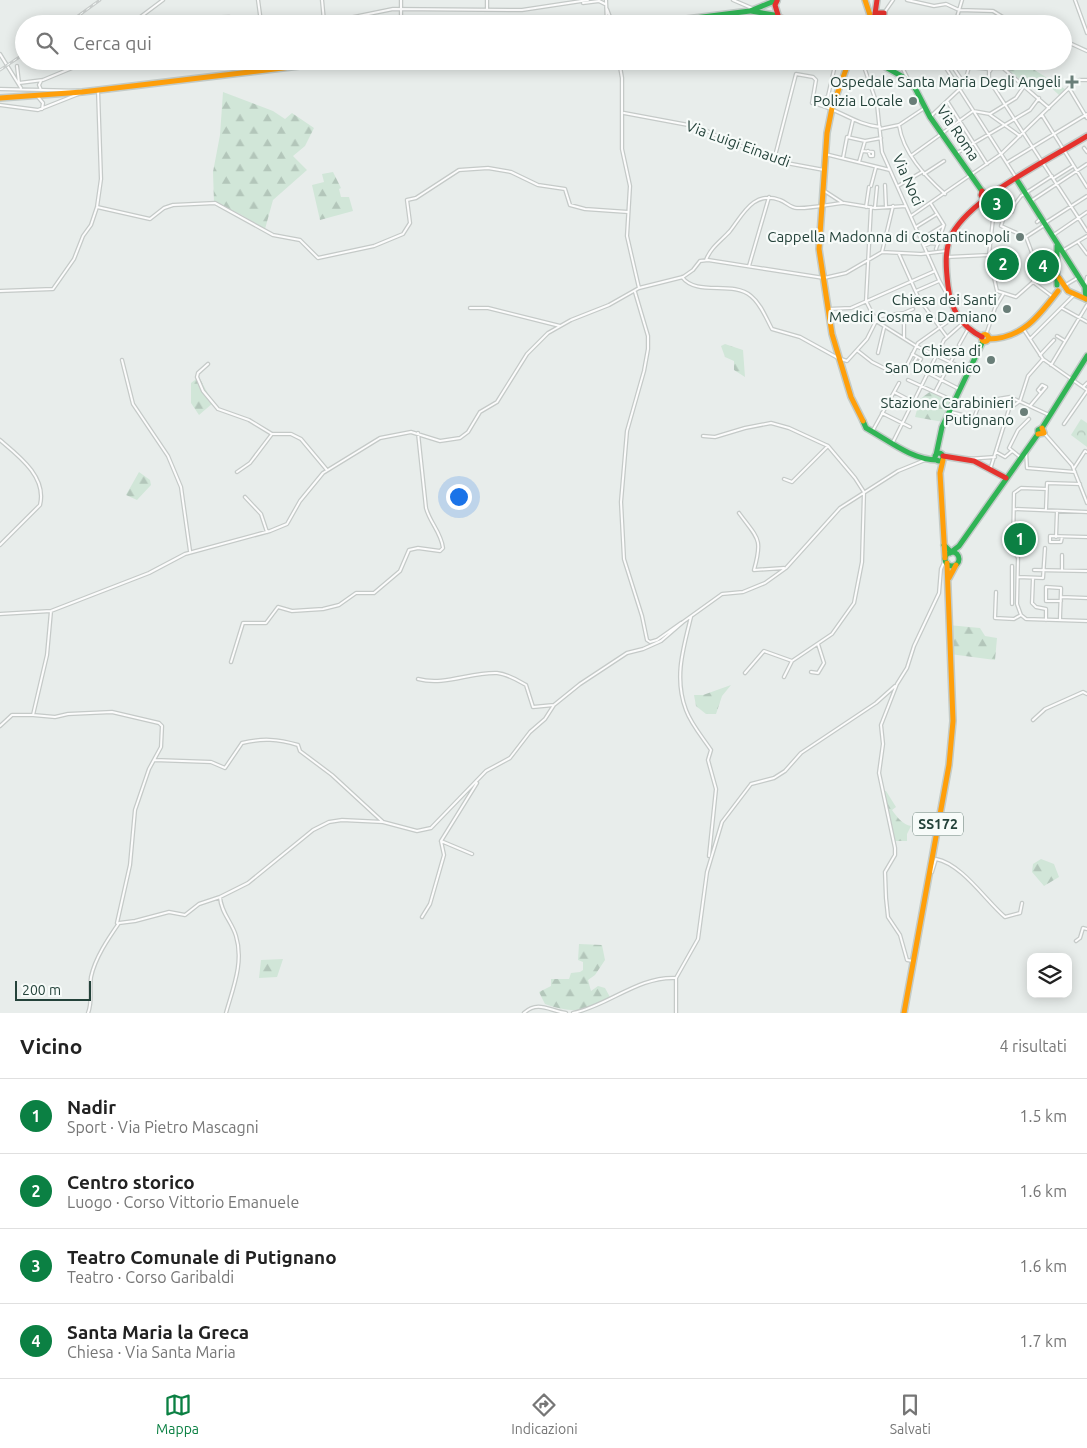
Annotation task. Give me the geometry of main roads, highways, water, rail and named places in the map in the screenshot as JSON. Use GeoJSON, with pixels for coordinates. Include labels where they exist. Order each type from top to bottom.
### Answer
{"type":"FeatureCollection","features":[{"type":"Feature","properties":{"kind":"main road"},"geometry":{"type":"LineString","coordinates":[[714,15],[752,10],[777,0]]}},
{"type":"Feature","properties":{"kind":"main road"},"geometry":{"type":"LineString","coordinates":[[777,0],[775,9],[778,15]]}},
{"type":"Feature","properties":{"kind":"main road"},"geometry":{"type":"LineString","coordinates":[[865,0],[870,15]]}},
{"type":"Feature","properties":{"kind":"main road"},"geometry":{"type":"LineString","coordinates":[[877,0],[875,13],[884,13],[884,15]]}},
{"type":"Feature","properties":{"kind":"main road"},"geometry":{"type":"LineString","coordinates":[[752,10],[770,15]]}},
{"type":"Feature","properties":{"kind":"main road"},"geometry":{"type":"LineString","coordinates":[[0,98],[82,92],[266,70]]}},
{"type":"Feature","properties":{"kind":"main road"},"geometry":{"type":"LineString","coordinates":[[846,70],[832,110],[825,154],[819,249],[828,310],[838,358],[856,409],[866,428],[872,433],[926,460],[939,458],[967,459],[1006,478]]}},
{"type":"Feature","properties":{"kind":"main road","name":"Via Roma"},"geometry":{"type":"LineString","coordinates":[[891,70],[908,79],[926,107],[930,117],[982,191],[990,198]]}},
{"type":"Feature","properties":{"kind":"main road"},"geometry":{"type":"LineString","coordinates":[[1062,288],[1024,330],[1002,338],[985,338],[968,329],[956,316],[949,298],[946,254],[952,234],[967,214],[984,201],[1087,136]]}},
{"type":"Feature","properties":{"kind":"main road"},"geometry":{"type":"LineString","coordinates":[[1017,180],[1085,287],[1087,301]]}},
{"type":"Feature","properties":{"kind":"main road"},"geometry":{"type":"LineString","coordinates":[[982,191],[981,195],[984,201]]}},
{"type":"Feature","properties":{"kind":"main road"},"geometry":{"type":"LineString","coordinates":[[1057,245],[1058,276],[1062,288],[1087,301]]}},
{"type":"Feature","properties":{"kind":"main road"},"geometry":{"type":"LineString","coordinates":[[949,563],[943,540],[939,441],[948,411],[985,338]]}},
{"type":"Feature","properties":{"kind":"main road"},"geometry":{"type":"LineString","coordinates":[[946,588],[951,552],[959,546],[1025,449],[1041,431],[1049,415],[1087,356]]}},
{"type":"Feature","properties":{"kind":"main road"},"geometry":{"type":"LineString","coordinates":[[943,540],[946,548],[958,556]]}},
{"type":"Feature","properties":{"kind":"main road"},"geometry":{"type":"LineString","coordinates":[[949,563],[958,556],[959,546]]}},
{"type":"Feature","properties":{"kind":"main road","name":"SS172"},"geometry":{"type":"LineString","coordinates":[[904,1013],[949,765],[952,721],[946,588],[949,563]]}},
{"type":"Feature","properties":{"kind":"railway"},"geometry":{"type":"LineString","coordinates":[[79,15],[100,0]]}},
{"type":"Feature","properties":{"kind":"railway"},"geometry":{"type":"LineString","coordinates":[[0,70],[15,60]]}},
{"type":"Feature","properties":{"kind":"place","name":"Ospedale Santa Maria Degli Angeli"},"geometry":{"type":"Point","coordinates":[1072,82]}},
{"type":"Feature","properties":{"kind":"place","name":"Polizia Locale"},"geometry":{"type":"Point","coordinates":[913,101]}},
{"type":"Feature","properties":{"kind":"place","name":"Teatro Comunale di Putignano"},"geometry":{"type":"Point","coordinates":[997,204]}},
{"type":"Feature","properties":{"kind":"place","name":"Cappella Madonna di Costantinopoli"},"geometry":{"type":"Point","coordinates":[1020,237]}},
{"type":"Feature","properties":{"kind":"place","name":"Centro storico"},"geometry":{"type":"Point","coordinates":[1003,264]}},
{"type":"Feature","properties":{"kind":"place","name":"Santa Maria la Greca"},"geometry":{"type":"Point","coordinates":[1043,266]}},
{"type":"Feature","properties":{"kind":"place","name":"Chiesa dei Santi Medici Cosma e Damiano"},"geometry":{"type":"Point","coordinates":[1007,309]}},
{"type":"Feature","properties":{"kind":"place","name":"Chiesa di San Domenico"},"geometry":{"type":"Point","coordinates":[991,360]}},
{"type":"Feature","properties":{"kind":"place","name":"Stazione Carabinieri Putignano"},"geometry":{"type":"Point","coordinates":[1024,412]}},
{"type":"Feature","properties":{"kind":"place","name":"Nadir"},"geometry":{"type":"Point","coordinates":[1020,539]}}]}
